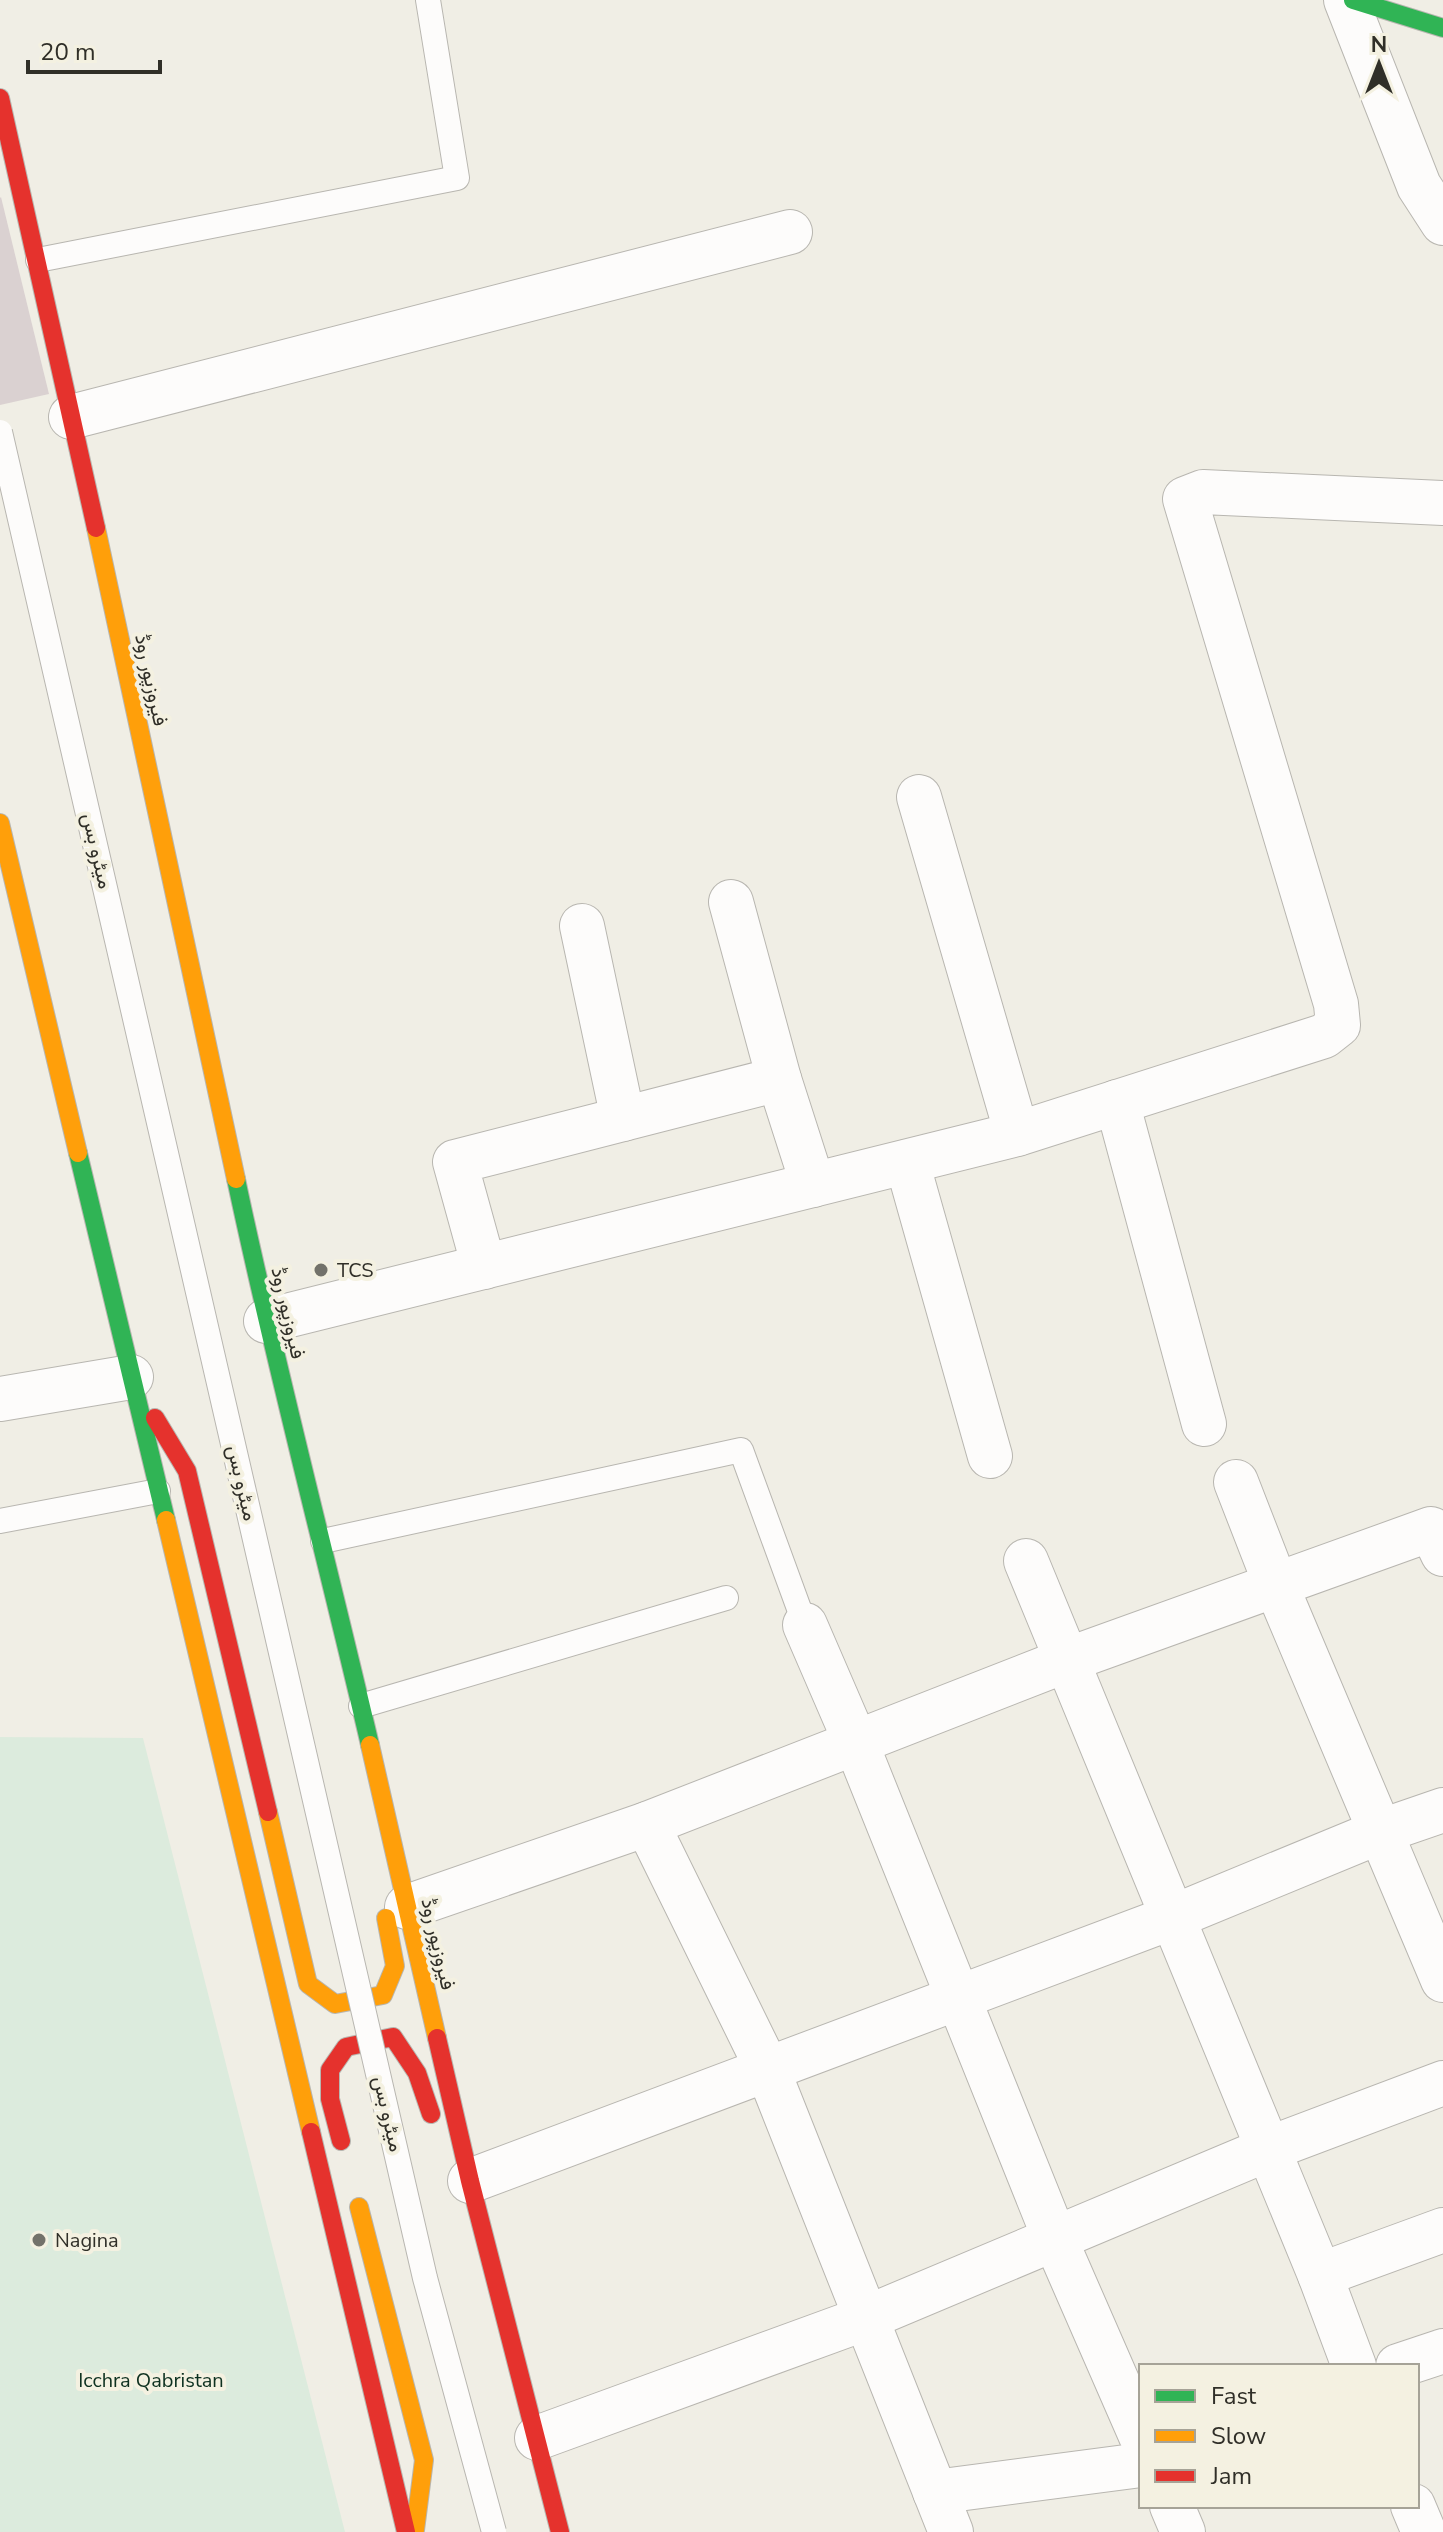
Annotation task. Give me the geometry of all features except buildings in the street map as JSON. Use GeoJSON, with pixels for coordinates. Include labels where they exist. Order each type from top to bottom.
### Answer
{"type":"FeatureCollection","features":[{"type":"Feature","properties":{"kind":"main road"},"geometry":{"type":"LineString","coordinates":[[1353,0],[1443,28]]}},
{"type":"Feature","properties":{"kind":"main road","name":"فیروزپور روڈ"},"geometry":{"type":"LineString","coordinates":[[0,98],[38,260],[266,1321],[323,1541],[361,1706],[394,1904],[470,2181],[530,2448],[560,2532]]}},
{"type":"Feature","properties":{"kind":"main road"},"geometry":{"type":"LineString","coordinates":[[0,823],[406,2532]]}},
{"type":"Feature","properties":{"kind":"main road"},"geometry":{"type":"LineString","coordinates":[[266,1321],[273,1420]]}},
{"type":"Feature","properties":{"kind":"main road"},"geometry":{"type":"LineString","coordinates":[[131,1377],[187,1471],[308,1984],[335,2004],[383,1995],[395,1966],[394,1904]]}},
{"type":"Feature","properties":{"kind":"main road"},"geometry":{"type":"LineString","coordinates":[[346,2159],[330,2099],[330,2070],[346,2047],[393,2037],[411,2058],[422,2083],[434,2128]]}},
{"type":"Feature","properties":{"kind":"main road"},"geometry":{"type":"LineString","coordinates":[[354,2189],[424,2460],[415,2532]]}},
{"type":"Feature","properties":{"kind":"main road"},"geometry":{"type":"LineString","coordinates":[[530,2448],[554,2532]]}},
{"type":"Feature","properties":{"kind":"street"},"geometry":{"type":"LineString","coordinates":[[1346,0],[1419,186],[1443,223]]}},
{"type":"Feature","properties":{"kind":"street"},"geometry":{"type":"LineString","coordinates":[[71,417],[790,232]]}},
{"type":"Feature","properties":{"kind":"street"},"geometry":{"type":"LineString","coordinates":[[266,1321],[1017,1134],[1324,1036],[1338,1025],[1336,1004],[1185,499],[1203,492],[1443,503]]}},
{"type":"Feature","properties":{"kind":"street"},"geometry":{"type":"LineString","coordinates":[[919,797],[1017,1134]]}},
{"type":"Feature","properties":{"kind":"street"},"geometry":{"type":"LineString","coordinates":[[731,902],[779,1079],[813,1185]]}},
{"type":"Feature","properties":{"kind":"street"},"geometry":{"type":"LineString","coordinates":[[582,926],[623,1119]]}},
{"type":"Feature","properties":{"kind":"street"},"geometry":{"type":"LineString","coordinates":[[484,1267],[455,1162],[779,1079]]}},
{"type":"Feature","properties":{"kind":"street"},"geometry":{"type":"LineString","coordinates":[[1117,1102],[1204,1424]]}},
{"type":"Feature","properties":{"kind":"street"},"geometry":{"type":"LineString","coordinates":[[907,1162],[990,1456]]}},
{"type":"Feature","properties":{"kind":"street"},"geometry":{"type":"LineString","coordinates":[[0,1399],[131,1377]]}},
{"type":"Feature","properties":{"kind":"street"},"geometry":{"type":"LineString","coordinates":[[1236,1482],[1276,1585],[1443,1980]]}},
{"type":"Feature","properties":{"kind":"street"},"geometry":{"type":"LineString","coordinates":[[394,1904],[647,1824],[1067,1660],[1431,1529],[1443,1554]]}},
{"type":"Feature","properties":{"kind":"street"},"geometry":{"type":"LineString","coordinates":[[1026,1561],[1320,2275],[1353,2364]]}},
{"type":"Feature","properties":{"kind":"street"},"geometry":{"type":"LineString","coordinates":[[805,1625],[856,1743],[1055,2239],[1139,2431]]}},
{"type":"Feature","properties":{"kind":"street"},"geometry":{"type":"LineString","coordinates":[[470,2181],[1173,1917],[1379,1832],[1443,1810]]}},
{"type":"Feature","properties":{"kind":"street"},"geometry":{"type":"LineString","coordinates":[[647,1824],[767,2068],[951,2532]]}},
{"type":"Feature","properties":{"kind":"street"},"geometry":{"type":"LineString","coordinates":[[530,2448],[866,2318],[1268,2149],[1443,2083]]}},
{"type":"Feature","properties":{"kind":"street"},"geometry":{"type":"LineString","coordinates":[[1320,2275],[1443,2230]]}},
{"type":"Feature","properties":{"kind":"street"},"geometry":{"type":"LineString","coordinates":[[1404,2364],[1443,2351]]}},
{"type":"Feature","properties":{"kind":"street"},"geometry":{"type":"LineString","coordinates":[[935,2492],[1139,2465]]}},
{"type":"Feature","properties":{"kind":"street"},"geometry":{"type":"LineString","coordinates":[[1173,2508],[1183,2532]]}},
{"type":"Feature","properties":{"kind":"street"},"geometry":{"type":"LineString","coordinates":[[1414,2508],[1424,2532]]}},
{"type":"Feature","properties":{"kind":"lane"},"geometry":{"type":"LineString","coordinates":[[38,260],[457,178],[428,0]]}},
{"type":"Feature","properties":{"kind":"lane","name":"میٹرو بس"},"geometry":{"type":"LineString","coordinates":[[0,432],[425,2278],[494,2532]]}},
{"type":"Feature","properties":{"kind":"lane"},"geometry":{"type":"LineString","coordinates":[[323,1541],[741,1450],[805,1625]]}},
{"type":"Feature","properties":{"kind":"lane"},"geometry":{"type":"LineString","coordinates":[[0,1521],[158,1491]]}},
{"type":"Feature","properties":{"kind":"lane"},"geometry":{"type":"LineString","coordinates":[[361,1706],[726,1598]]}},
{"type":"Feature","properties":{"kind":"green space","name":"Icchra Qabristan"},"geometry":{"type":"Polygon","coordinates":[[[0,1737],[143,1738],[345,2532],[0,2532],[0,1737]]]}},
{"type":"Feature","properties":{"kind":"traffic: fast"},"geometry":{"type":"LineString","coordinates":[[1353,0],[1443,28]]}},
{"type":"Feature","properties":{"kind":"traffic: fast"},"geometry":{"type":"LineString","coordinates":[[78,1153],[166,1520]]}},
{"type":"Feature","properties":{"kind":"traffic: fast"},"geometry":{"type":"LineString","coordinates":[[236,1179],[370,1745]]}},
{"type":"Feature","properties":{"kind":"traffic: slow"},"geometry":{"type":"LineString","coordinates":[[96,528],[236,1179]]}},
{"type":"Feature","properties":{"kind":"traffic: slow"},"geometry":{"type":"LineString","coordinates":[[0,823],[78,1153]]}},
{"type":"Feature","properties":{"kind":"traffic: slow"},"geometry":{"type":"LineString","coordinates":[[166,1520],[311,2132]]}},
{"type":"Feature","properties":{"kind":"traffic: slow"},"geometry":{"type":"LineString","coordinates":[[370,1745],[437,2038]]}},
{"type":"Feature","properties":{"kind":"traffic: slow"},"geometry":{"type":"LineString","coordinates":[[268,1812],[308,1984],[335,2004],[383,1995],[395,1966],[386,1918]]}},
{"type":"Feature","properties":{"kind":"traffic: slow"},"geometry":{"type":"LineString","coordinates":[[359,2207],[424,2460],[415,2530]]}},
{"type":"Feature","properties":{"kind":"traffic: jam"},"geometry":{"type":"LineString","coordinates":[[0,98],[96,528]]}},
{"type":"Feature","properties":{"kind":"traffic: jam"},"geometry":{"type":"LineString","coordinates":[[155,1418],[187,1471],[268,1812]]}},
{"type":"Feature","properties":{"kind":"traffic: jam"},"geometry":{"type":"LineString","coordinates":[[341,2141],[330,2099],[330,2070],[346,2047],[393,2037],[417,2073],[431,2114]]}},
{"type":"Feature","properties":{"kind":"traffic: jam"},"geometry":{"type":"LineString","coordinates":[[437,2038],[470,2181],[560,2532]]}},
{"type":"Feature","properties":{"kind":"traffic: jam"},"geometry":{"type":"LineString","coordinates":[[311,2132],[406,2532]]}},
{"type":"Feature","properties":{"kind":"place","name":"TCS"},"geometry":{"type":"Point","coordinates":[321,1270]}},
{"type":"Feature","properties":{"kind":"place","name":"Nagina"},"geometry":{"type":"Point","coordinates":[39,2240]}}]}
